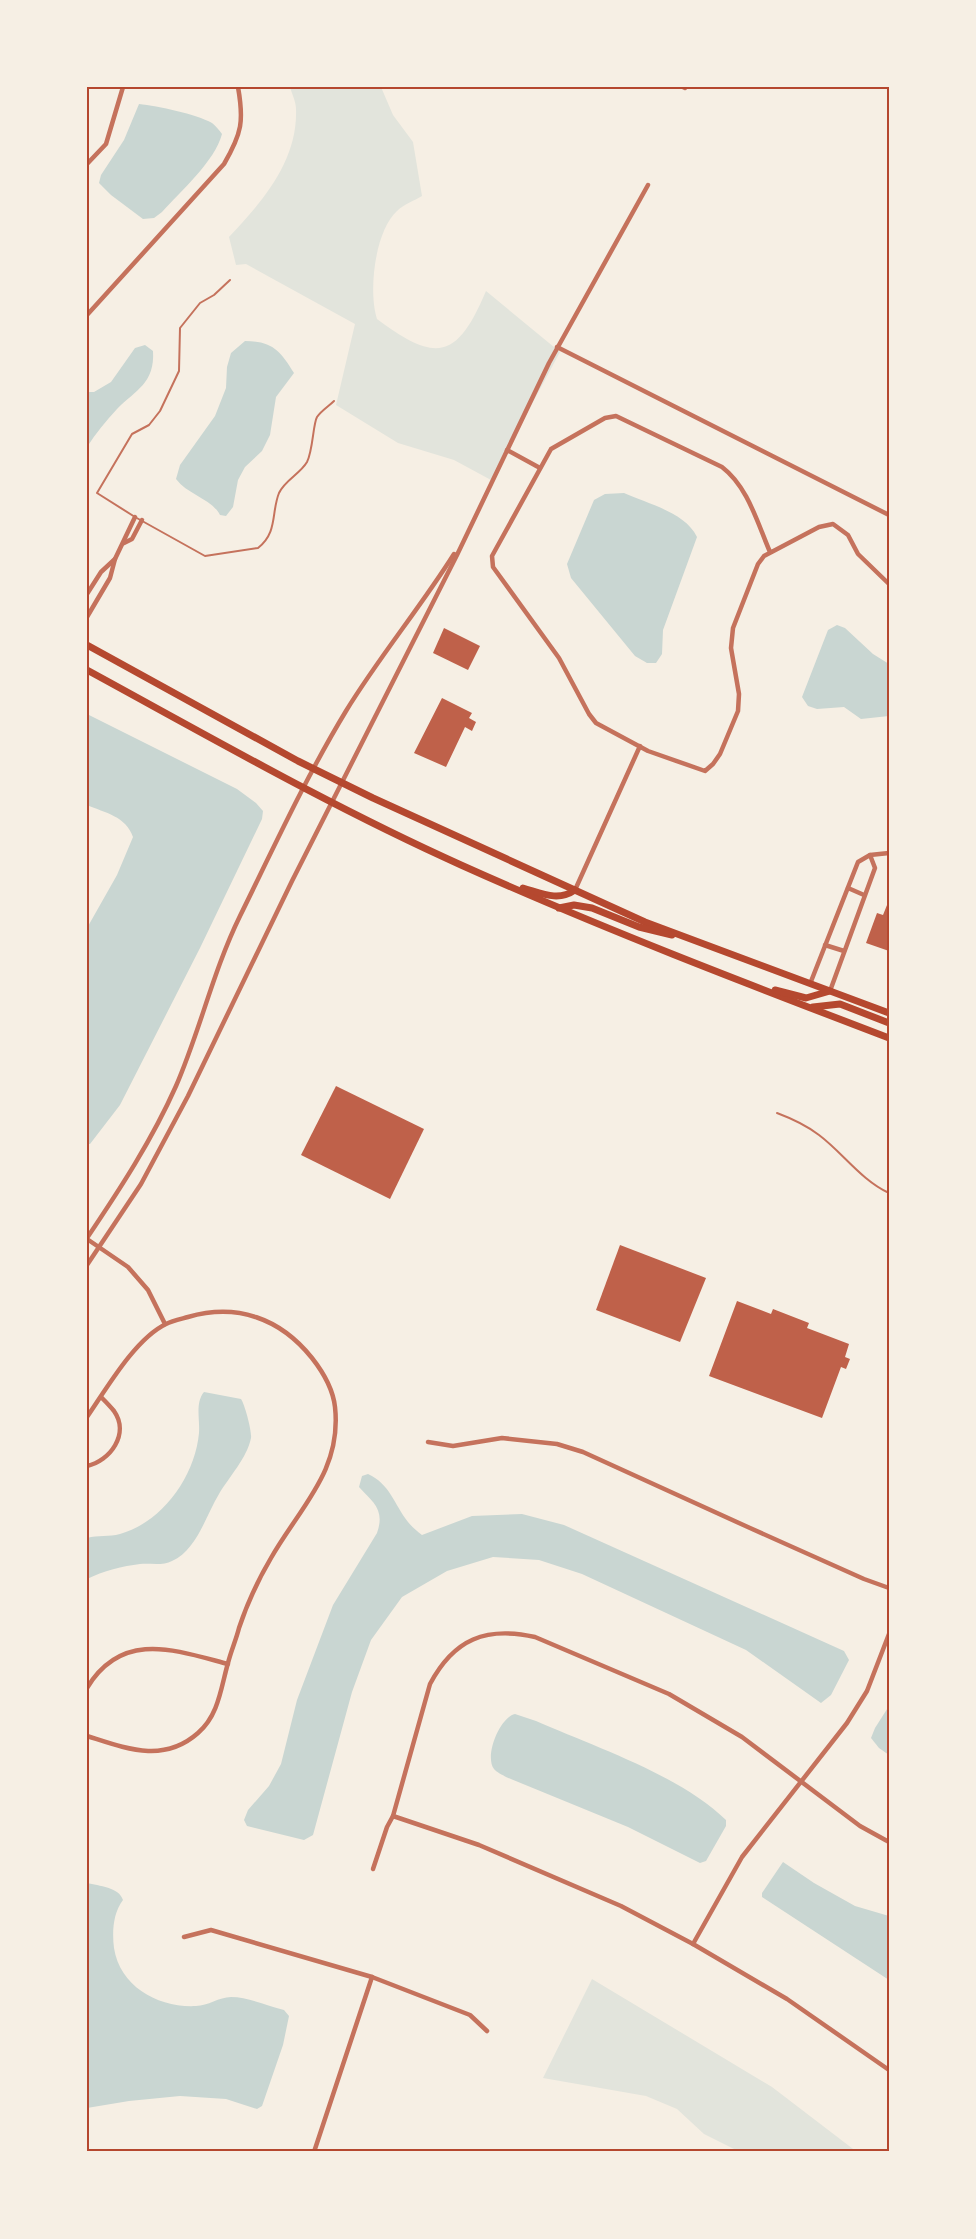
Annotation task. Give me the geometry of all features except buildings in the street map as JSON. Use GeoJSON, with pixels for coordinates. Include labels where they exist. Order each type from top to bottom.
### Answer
{"type":"FeatureCollection","features":[{"type":"Feature","properties":{"kind":"main road"},"geometry":{"type":"LineString","coordinates":[[87,645],[341,783],[645,922],[889,1013]]}},
{"type":"Feature","properties":{"kind":"main road"},"geometry":{"type":"LineString","coordinates":[[87,670],[304,788],[460,864],[644,944],[887,1038]]}},
{"type":"Feature","properties":{"kind":"main road"},"geometry":{"type":"LineString","coordinates":[[500,882],[559,897],[575,890]]}},
{"type":"Feature","properties":{"kind":"main road"},"geometry":{"type":"LineString","coordinates":[[559,908],[583,906],[658,933],[687,938]]}},
{"type":"Feature","properties":{"kind":"main road"},"geometry":{"type":"LineString","coordinates":[[749,984],[806,998],[830,991]]}},
{"type":"Feature","properties":{"kind":"main road"},"geometry":{"type":"LineString","coordinates":[[810,1008],[840,1004],[889,1023]]}},
{"type":"Feature","properties":{"kind":"street"},"geometry":{"type":"LineString","coordinates":[[87,164],[106,144],[123,87]]}},
{"type":"Feature","properties":{"kind":"street"},"geometry":{"type":"LineString","coordinates":[[87,315],[224,164],[237,142],[241,124],[238,87]]}},
{"type":"Feature","properties":{"kind":"street"},"geometry":{"type":"LineString","coordinates":[[87,1265],[141,1184],[188,1096],[557,347],[648,185]]}},
{"type":"Feature","properties":{"kind":"street"},"geometry":{"type":"LineString","coordinates":[[557,347],[889,515]]}},
{"type":"Feature","properties":{"kind":"street"},"geometry":{"type":"LineString","coordinates":[[770,552],[744,490],[734,476],[722,467],[616,416],[605,418],[551,449],[492,556],[492,567],[559,658],[589,714],[597,723],[640,746],[705,771],[720,754],[738,711],[739,694],[731,648],[733,628],[758,564],[770,552],[819,527],[833,525],[848,535],[858,554],[889,584]]}},
{"type":"Feature","properties":{"kind":"street"},"geometry":{"type":"LineString","coordinates":[[507,450],[540,468]]}},
{"type":"Feature","properties":{"kind":"street"},"geometry":{"type":"LineString","coordinates":[[87,618],[110,578],[115,559],[135,517]]}},
{"type":"Feature","properties":{"kind":"street"},"geometry":{"type":"LineString","coordinates":[[124,543],[132,539],[142,520]]}},
{"type":"Feature","properties":{"kind":"street"},"geometry":{"type":"LineString","coordinates":[[165,1324],[148,1290],[128,1267],[87,1238],[135,1167],[176,1085],[209,992],[238,920],[314,769],[347,710],[426,598],[464,539]]}},
{"type":"Feature","properties":{"kind":"street"},"geometry":{"type":"LineString","coordinates":[[87,594],[101,572],[115,559]]}},
{"type":"Feature","properties":{"kind":"street"},"geometry":{"type":"LineString","coordinates":[[575,890],[640,746]]}},
{"type":"Feature","properties":{"kind":"street"},"geometry":{"type":"LineString","coordinates":[[810,984],[858,862],[870,855],[889,853]]}},
{"type":"Feature","properties":{"kind":"street"},"geometry":{"type":"LineString","coordinates":[[830,991],[874,868],[870,855]]}},
{"type":"Feature","properties":{"kind":"street"},"geometry":{"type":"LineString","coordinates":[[848,888],[864,895]]}},
{"type":"Feature","properties":{"kind":"street"},"geometry":{"type":"LineString","coordinates":[[825,945],[844,951]]}},
{"type":"Feature","properties":{"kind":"street"},"geometry":{"type":"LineString","coordinates":[[87,1417],[141,1343],[165,1324],[203,1313],[239,1312],[263,1318],[303,1346],[318,1365],[329,1386],[335,1406],[336,1432],[327,1470],[318,1489],[271,1558],[242,1620],[219,1701],[211,1717],[198,1733],[176,1746],[158,1752],[129,1750],[87,1736]]}},
{"type":"Feature","properties":{"kind":"street"},"geometry":{"type":"LineString","coordinates":[[87,1466],[107,1457],[118,1440],[118,1419],[115,1412],[101,1397]]}},
{"type":"Feature","properties":{"kind":"street"},"geometry":{"type":"LineString","coordinates":[[428,1442],[453,1446],[512,1439],[557,1444],[583,1452],[864,1579],[889,1588]]}},
{"type":"Feature","properties":{"kind":"street"},"geometry":{"type":"LineString","coordinates":[[374,1869],[387,1827],[393,1816],[430,1684],[440,1666],[455,1650],[478,1636],[498,1632],[514,1632],[535,1637],[669,1694],[742,1737],[860,1826],[889,1842]]}},
{"type":"Feature","properties":{"kind":"street"},"geometry":{"type":"LineString","coordinates":[[693,1944],[742,1857],[847,1724],[867,1691],[889,1634]]}},
{"type":"Feature","properties":{"kind":"street"},"geometry":{"type":"LineString","coordinates":[[87,1688],[93,1677],[106,1665],[130,1653],[149,1647],[173,1650],[228,1664]]}},
{"type":"Feature","properties":{"kind":"street"},"geometry":{"type":"LineString","coordinates":[[393,1816],[490,1850],[621,1906],[693,1944],[787,1999],[889,2070]]}},
{"type":"Feature","properties":{"kind":"street"},"geometry":{"type":"LineString","coordinates":[[184,1937],[211,1930],[372,1977],[470,2015],[487,2031]]}},
{"type":"Feature","properties":{"kind":"street"},"geometry":{"type":"LineString","coordinates":[[314,2152],[372,1977]]}},
{"type":"Feature","properties":{"kind":"lane"},"geometry":{"type":"LineString","coordinates":[[230,280],[214,295],[200,303],[180,328],[179,371],[160,411],[149,425],[132,434],[98,493],[135,517],[205,556],[258,548],[265,543],[275,521],[278,496],[306,464],[314,442],[316,418],[334,401]]}},
{"type":"Feature","properties":{"kind":"lane"},"geometry":{"type":"LineString","coordinates":[[777,1113],[798,1121],[820,1136],[856,1170],[880,1189],[889,1193]]}},
{"type":"Feature","properties":{"kind":"shaded area"},"geometry":{"type":"Polygon","coordinates":[[[290,87],[381,87],[393,115],[413,142],[422,196],[397,211],[383,232],[375,262],[373,293],[377,319],[415,343],[430,348],[443,347],[454,342],[465,331],[486,291],[560,352],[491,480],[454,460],[398,443],[336,405],[355,324],[246,264],[236,265],[229,237],[254,210],[276,179],[291,146],[296,109],[290,87]]]}},
{"type":"Feature","properties":{"kind":"shaded area"},"geometry":{"type":"Polygon","coordinates":[[[139,104],[197,117],[212,123],[222,134],[205,165],[162,212],[154,218],[143,219],[99,183],[101,175],[124,140],[139,104]]]}},
{"type":"Feature","properties":{"kind":"shaded area"},"geometry":{"type":"Polygon","coordinates":[[[245,341],[254,341],[274,348],[294,373],[276,397],[270,435],[262,451],[245,467],[238,480],[233,507],[226,516],[220,515],[211,505],[176,479],[180,465],[215,416],[226,388],[227,367],[231,353],[245,341]]]}},
{"type":"Feature","properties":{"kind":"shaded area"},"geometry":{"type":"Polygon","coordinates":[[[145,345],[153,351],[151,371],[143,385],[113,414],[87,447],[87,392],[94,392],[111,382],[135,348],[145,345]]]}},
{"type":"Feature","properties":{"kind":"shaded area"},"geometry":{"type":"Polygon","coordinates":[[[624,493],[675,515],[691,528],[697,537],[663,630],[662,654],[656,663],[647,663],[635,656],[571,578],[567,564],[594,500],[605,494],[624,493]]]}},
{"type":"Feature","properties":{"kind":"shaded area"},"geometry":{"type":"Polygon","coordinates":[[[837,625],[845,628],[873,654],[889,664],[889,716],[861,719],[844,707],[817,709],[808,706],[802,697],[828,630],[837,625]]]}},
{"type":"Feature","properties":{"kind":"shaded area"},"geometry":{"type":"Polygon","coordinates":[[[87,714],[237,789],[263,811],[262,819],[200,948],[120,1105],[90,1144],[87,1144],[87,928],[117,875],[133,837],[130,830],[120,820],[87,805],[87,714]]]}},
{"type":"Feature","properties":{"kind":"shaded area"},"geometry":{"type":"Polygon","coordinates":[[[204,1392],[241,1399],[248,1418],[251,1438],[242,1460],[219,1494],[194,1541],[181,1556],[168,1563],[127,1566],[87,1579],[87,1538],[116,1535],[136,1528],[163,1508],[184,1481],[196,1449],[199,1433],[199,1406],[204,1392]]]}},
{"type":"Feature","properties":{"kind":"shaded area"},"geometry":{"type":"Polygon","coordinates":[[[368,1474],[382,1483],[408,1522],[422,1535],[472,1516],[522,1514],[564,1525],[844,1651],[849,1660],[831,1695],[821,1703],[746,1650],[582,1574],[539,1560],[493,1557],[447,1571],[402,1597],[371,1640],[352,1692],[313,1835],[304,1840],[247,1826],[244,1820],[248,1810],[269,1786],[281,1764],[297,1700],[333,1605],[377,1533],[380,1518],[377,1507],[359,1487],[362,1476],[368,1474]]]}},
{"type":"Feature","properties":{"kind":"shaded area"},"geometry":{"type":"Polygon","coordinates":[[[889,1706],[889,1755],[871,1738],[889,1706]]]}},
{"type":"Feature","properties":{"kind":"shaded area"},"geometry":{"type":"Polygon","coordinates":[[[515,1714],[636,1763],[685,1789],[707,1804],[726,1820],[726,1826],[706,1861],[700,1863],[628,1827],[496,1771],[491,1763],[495,1738],[504,1722],[515,1714]]]}},
{"type":"Feature","properties":{"kind":"shaded area"},"geometry":{"type":"Polygon","coordinates":[[[783,1862],[855,1906],[889,1916],[889,1980],[762,1897],[762,1893],[783,1862]]]}},
{"type":"Feature","properties":{"kind":"shaded area"},"geometry":{"type":"Polygon","coordinates":[[[87,1883],[108,1888],[121,1896],[123,1900],[114,1923],[114,1948],[124,1974],[143,1992],[155,1999],[182,2006],[200,2006],[227,1997],[237,1997],[284,2010],[289,2016],[283,2045],[262,2106],[257,2109],[226,2099],[180,2096],[87,2108],[87,1883]]]}},
{"type":"Feature","properties":{"kind":"shaded area"},"geometry":{"type":"Polygon","coordinates":[[[592,1979],[772,2087],[857,2152],[740,2152],[704,2134],[677,2109],[646,2096],[543,2078],[592,1979]]]}}]}
